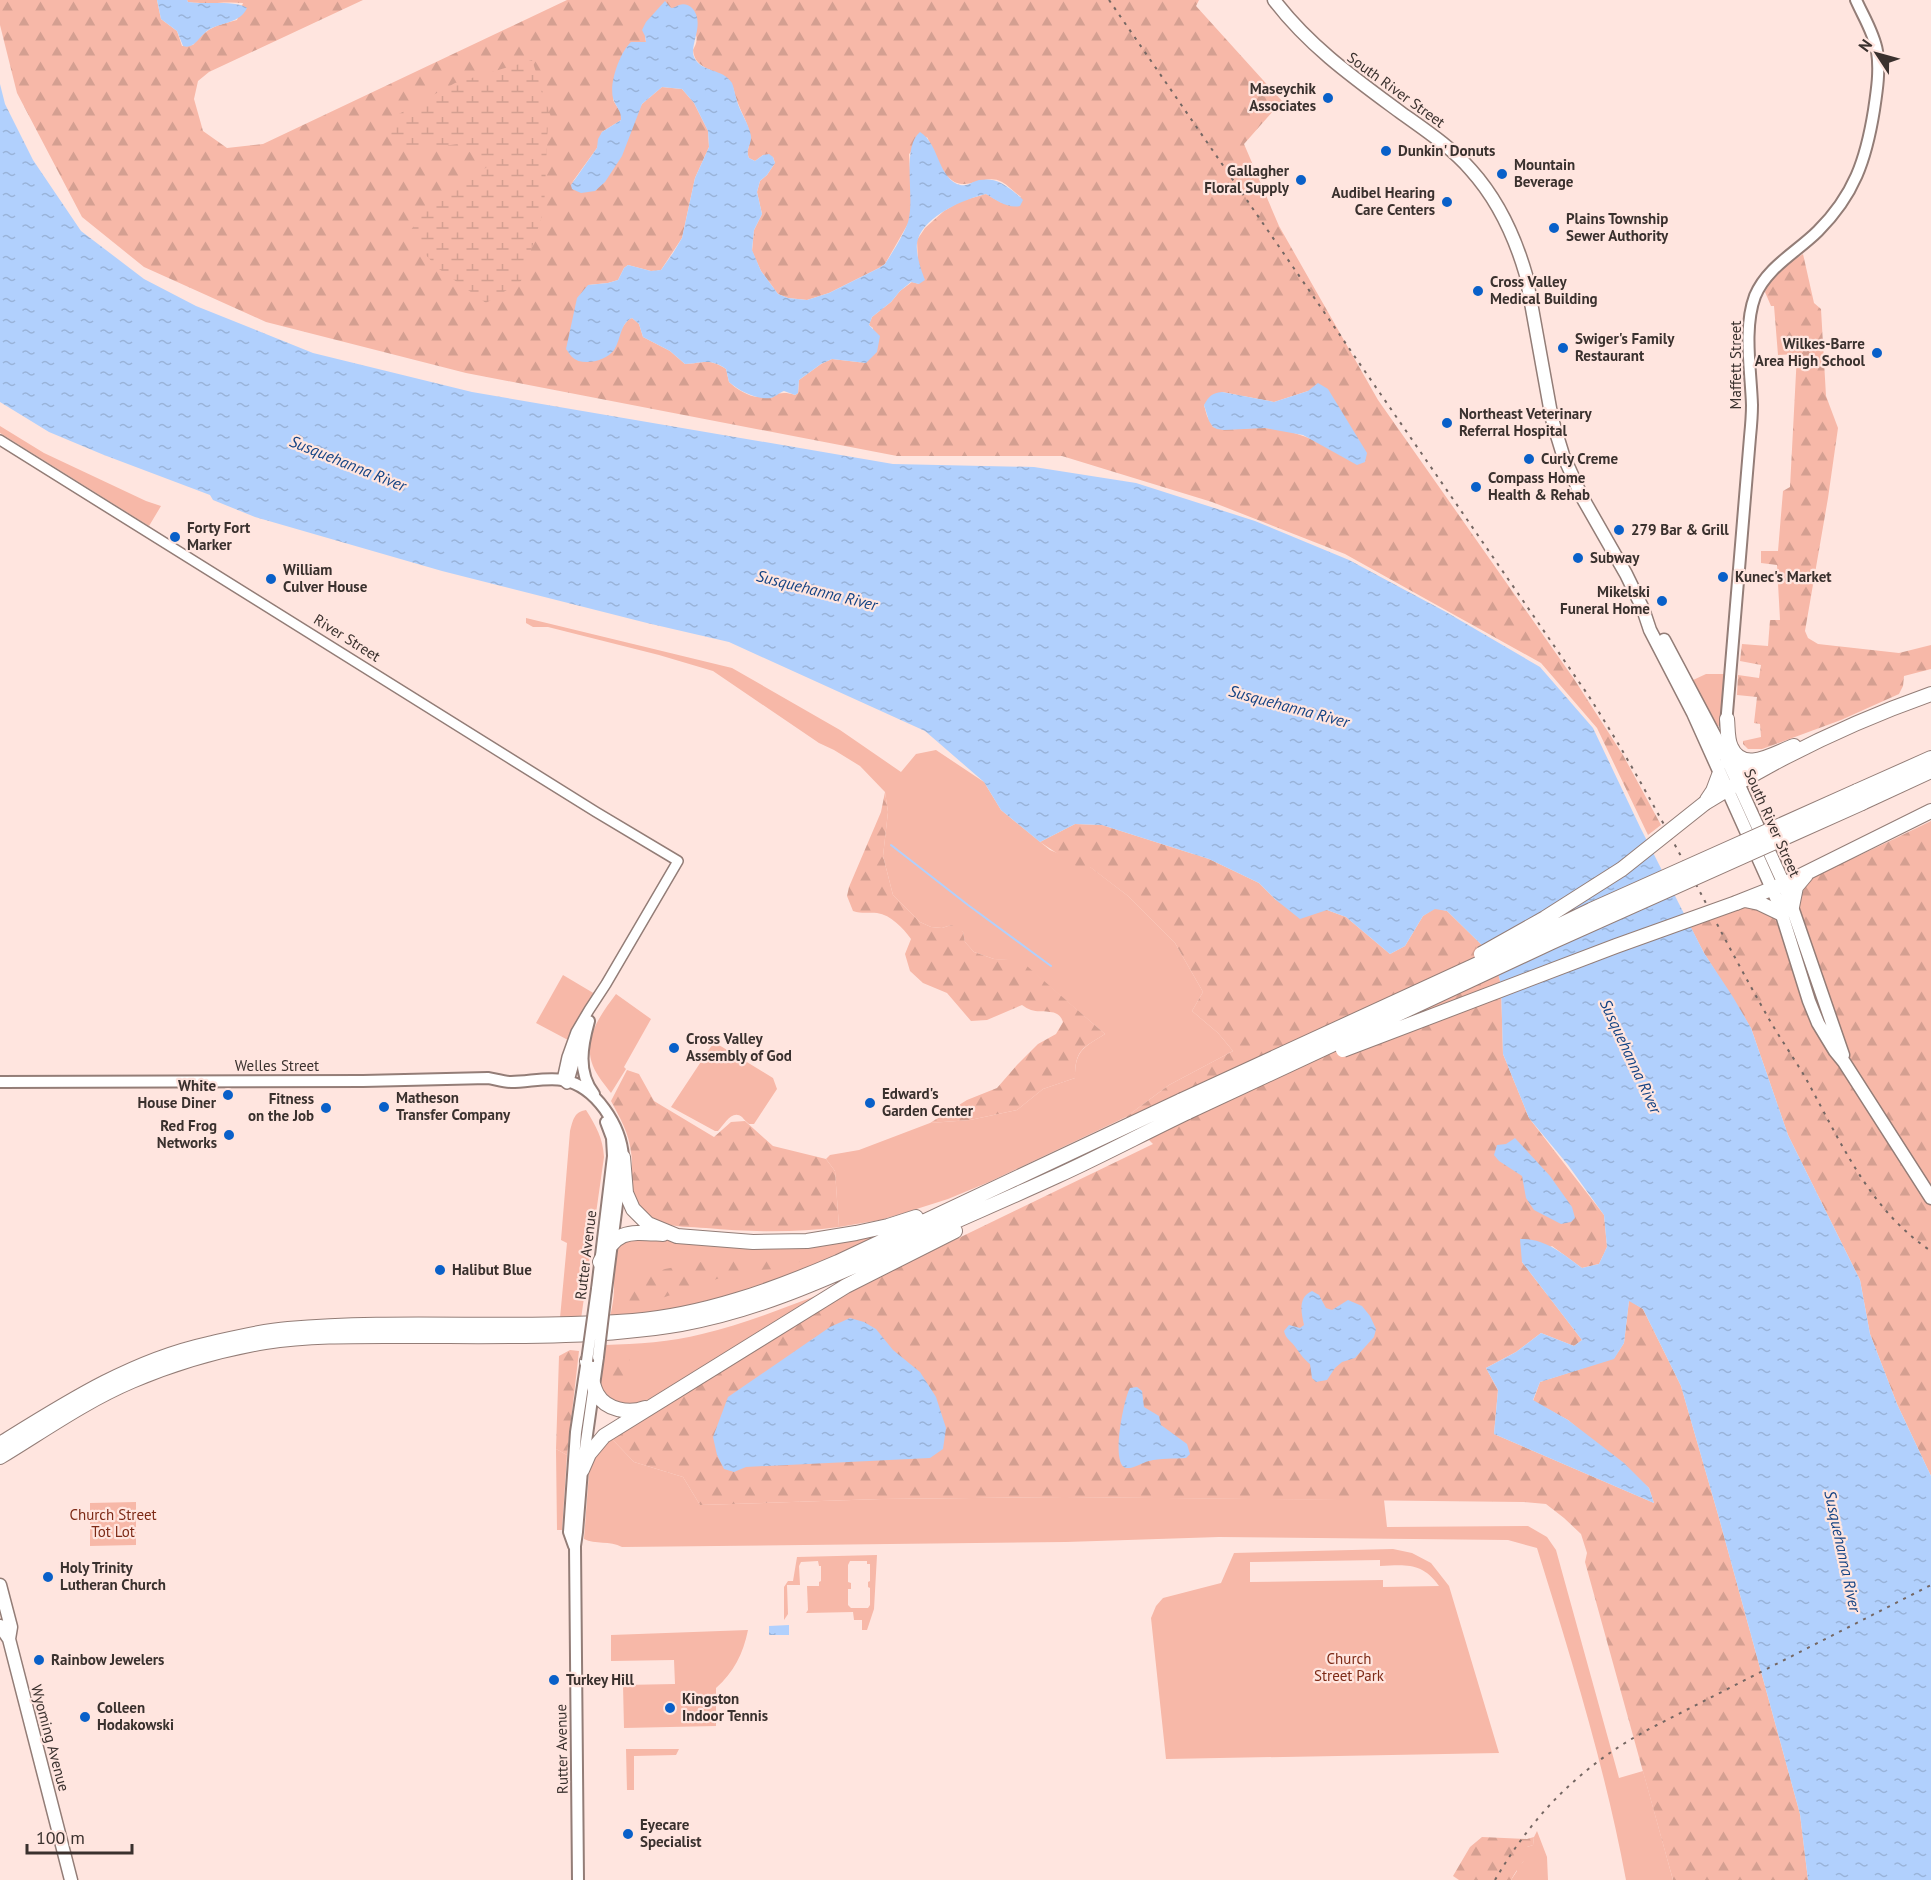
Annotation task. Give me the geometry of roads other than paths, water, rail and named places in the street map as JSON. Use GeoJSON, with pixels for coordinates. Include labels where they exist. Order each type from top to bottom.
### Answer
{"type":"FeatureCollection","features":[{"type":"Feature","properties":{"kind":"highway"},"geometry":{"type":"LineString","coordinates":[[1401,998],[1576,899],[1622,869],[1705,803],[1732,786],[1839,731],[1931,694]]}},
{"type":"Feature","properties":{"kind":"highway"},"geometry":{"type":"LineString","coordinates":[[1726,719],[1732,750],[1739,757],[1749,761],[1755,761],[1839,731]]}},
{"type":"Feature","properties":{"kind":"highway"},"geometry":{"type":"LineString","coordinates":[[1726,757],[1745,770],[1796,753]]}},
{"type":"Feature","properties":{"kind":"highway"},"geometry":{"type":"LineString","coordinates":[[600,1262],[612,1243],[621,1235],[635,1233],[778,1243],[830,1238],[888,1226],[915,1217],[1393,1018],[1860,797],[1931,758]]}},
{"type":"Feature","properties":{"kind":"highway"},"geometry":{"type":"LineString","coordinates":[[582,1470],[589,1454],[604,1436],[846,1286],[1024,1196],[1185,1106],[1401,998],[1591,910],[1860,797],[1931,771]]}},
{"type":"Feature","properties":{"kind":"highway"},"geometry":{"type":"LineString","coordinates":[[1705,803],[1719,775]]}},
{"type":"Feature","properties":{"kind":"highway"},"geometry":{"type":"LineString","coordinates":[[0,1444],[72,1400],[136,1367],[173,1353],[248,1335],[286,1329],[345,1326],[635,1321],[689,1312],[748,1297],[838,1262],[1185,1106],[1778,887],[1931,811]]}},
{"type":"Feature","properties":{"kind":"highway"},"geometry":{"type":"LineString","coordinates":[[1740,902],[1759,903],[1787,911],[1796,887],[1809,872]]}},
{"type":"Feature","properties":{"kind":"highway"},"geometry":{"type":"LineString","coordinates":[[623,1157],[626,1193],[633,1209],[648,1224],[677,1236]]}},
{"type":"Feature","properties":{"kind":"highway"},"geometry":{"type":"LineString","coordinates":[[0,1457],[96,1399],[130,1382],[174,1365],[229,1349],[266,1342],[315,1337],[553,1335],[629,1331],[682,1324],[723,1315],[779,1298],[828,1278],[1059,1175]]}},
{"type":"Feature","properties":{"kind":"highway"},"geometry":{"type":"LineString","coordinates":[[592,1359],[594,1386],[599,1398],[604,1402],[623,1410],[639,1410],[658,1404]]}},
{"type":"Feature","properties":{"kind":"main road","name":"South River Street"},"geometry":{"type":"LineString","coordinates":[[1274,0],[1293,24],[1317,48],[1457,156],[1477,177],[1500,210],[1519,252],[1526,275],[1552,419],[1560,447],[1582,497],[1626,574],[1643,609],[1650,630],[1693,713],[1719,775],[1732,786]]}},
{"type":"Feature","properties":{"kind":"main road","name":"Maffett Street"},"geometry":{"type":"LineString","coordinates":[[1719,775],[1726,757],[1726,719],[1751,428],[1749,322],[1755,297],[1761,285],[1776,267],[1831,218],[1851,190],[1866,155],[1876,96],[1878,65],[1873,38],[1856,0]]}},
{"type":"Feature","properties":{"kind":"main road","name":"South River Street"},"geometry":{"type":"LineString","coordinates":[[1643,609],[1658,627],[1726,757],[1732,786],[1787,911],[1809,1000],[1818,1023],[1931,1198]]}},
{"type":"Feature","properties":{"kind":"main road"},"geometry":{"type":"LineString","coordinates":[[589,1021],[583,1046],[583,1068],[589,1087],[606,1112]]}},
{"type":"Feature","properties":{"kind":"main road","name":"Welles Street"},"geometry":{"type":"LineString","coordinates":[[0,1082],[363,1081],[488,1078],[508,1082],[564,1082]]}},
{"type":"Feature","properties":{"kind":"main road","name":"Rutter Avenue"},"geometry":{"type":"LineString","coordinates":[[564,1082],[586,1091],[606,1112],[620,1138],[623,1157],[612,1243],[601,1290],[592,1359],[576,1432],[569,1532],[575,1546]]}},
{"type":"Feature","properties":{"kind":"main road","name":"Rutter Avenue"},"geometry":{"type":"LineString","coordinates":[[564,1082],[584,1095],[596,1107],[607,1123],[612,1138],[613,1156],[600,1262],[601,1290]]}},
{"type":"Feature","properties":{"kind":"main road","name":"Rutter Avenue"},"geometry":{"type":"LineString","coordinates":[[578,1880],[575,1546],[582,1470],[594,1386]]}},
{"type":"Feature","properties":{"kind":"main road","name":"Wyoming Avenue"},"geometry":{"type":"LineString","coordinates":[[0,1586],[11,1627],[4,1640]]}},
{"type":"Feature","properties":{"kind":"main road","name":"Wyoming Avenue"},"geometry":{"type":"LineString","coordinates":[[0,1626],[71,1880]]}},
{"type":"Feature","properties":{"kind":"street","name":"River Street"},"geometry":{"type":"LineString","coordinates":[[0,440],[678,861],[600,995]]}},
{"type":"Feature","properties":{"kind":"street"},"geometry":{"type":"LineString","coordinates":[[564,1082],[600,995]]}},
{"type":"Feature","properties":{"kind":"street"},"geometry":{"type":"LineString","coordinates":[[564,1082],[567,1057],[576,1032],[588,1010],[600,995]]}},
{"type":"Feature","properties":{"kind":"water"},"geometry":{"type":"Polygon","coordinates":[[[157,0],[228,3],[247,8],[240,17],[206,31],[194,44],[187,47],[183,46],[177,31],[161,19],[157,0]]]}},
{"type":"Feature","properties":{"kind":"water"},"geometry":{"type":"Polygon","coordinates":[[[665,1],[671,8],[681,4],[688,5],[696,14],[698,20],[694,57],[702,66],[723,75],[732,83],[751,136],[749,158],[755,161],[763,155],[769,154],[773,157],[775,163],[760,181],[757,192],[762,214],[754,230],[752,250],[761,271],[778,294],[788,298],[807,300],[829,293],[885,264],[908,223],[911,148],[920,132],[931,144],[945,173],[957,184],[994,180],[1005,185],[1023,200],[1020,206],[1016,207],[1002,203],[986,194],[957,204],[928,223],[917,244],[918,260],[925,280],[919,284],[911,282],[872,317],[869,325],[880,336],[877,352],[866,363],[832,359],[821,364],[799,380],[798,393],[795,395],[784,391],[766,398],[743,392],[729,382],[726,369],[715,363],[685,364],[670,351],[643,337],[639,324],[632,318],[625,324],[614,350],[600,360],[582,362],[572,357],[566,349],[577,298],[588,285],[618,280],[628,265],[651,271],[661,270],[682,238],[695,178],[709,147],[708,131],[694,103],[682,89],[662,87],[642,104],[622,156],[605,182],[595,191],[581,193],[572,189],[571,185],[597,148],[602,132],[621,120],[612,92],[616,68],[623,53],[631,42],[646,42],[642,30],[646,22],[665,1]]]}},
{"type":"Feature","properties":{"kind":"water","name":"Susquehanna River"},"geometry":{"type":"Polygon","coordinates":[[[0,84],[5,104],[33,160],[81,231],[144,279],[196,306],[313,353],[472,392],[893,464],[1034,467],[1136,483],[1255,521],[1349,560],[1446,612],[1540,667],[1593,728],[1704,953],[1751,1028],[1788,1135],[1860,1280],[1870,1334],[1897,1404],[1931,1476],[1931,1880],[1808,1880],[1800,1814],[1681,1386],[1643,1309],[1629,1301],[1624,1343],[1614,1359],[1540,1382],[1533,1400],[1568,1420],[1624,1463],[1649,1488],[1654,1503],[1494,1434],[1498,1390],[1486,1368],[1516,1352],[1541,1333],[1574,1346],[1582,1340],[1522,1262],[1520,1239],[1546,1244],[1582,1268],[1599,1264],[1607,1247],[1604,1215],[1568,1165],[1529,1118],[1503,1054],[1501,985],[1494,957],[1447,911],[1435,909],[1423,916],[1405,946],[1390,954],[1346,917],[1327,910],[1300,919],[1259,883],[1209,859],[1102,825],[1075,824],[1040,842],[1001,810],[984,782],[925,731],[729,642],[442,571],[255,517],[213,500],[210,495],[49,432],[0,402],[0,84]]]}},
{"type":"Feature","properties":{"kind":"water"},"geometry":{"type":"Polygon","coordinates":[[[1318,383],[1328,389],[1367,453],[1365,462],[1357,465],[1303,435],[1265,428],[1217,429],[1209,421],[1204,405],[1211,396],[1222,392],[1274,402],[1308,391],[1318,383]]]}},
{"type":"Feature","properties":{"kind":"water"},"geometry":{"type":"Polygon","coordinates":[[[1515,1138],[1550,1176],[1572,1207],[1575,1218],[1571,1222],[1561,1224],[1534,1210],[1526,1198],[1522,1176],[1499,1161],[1494,1155],[1497,1145],[1506,1144],[1515,1138]]]}},
{"type":"Feature","properties":{"kind":"water"},"geometry":{"type":"Polygon","coordinates":[[[1312,1291],[1319,1295],[1326,1308],[1332,1310],[1348,1300],[1362,1306],[1376,1329],[1374,1337],[1355,1358],[1342,1362],[1327,1380],[1316,1382],[1312,1378],[1310,1364],[1284,1331],[1289,1325],[1300,1328],[1304,1325],[1303,1301],[1304,1297],[1312,1291]]]}},
{"type":"Feature","properties":{"kind":"water"},"geometry":{"type":"Polygon","coordinates":[[[850,1318],[876,1329],[893,1350],[920,1372],[936,1397],[946,1428],[943,1449],[930,1458],[746,1467],[734,1472],[724,1469],[717,1455],[713,1437],[728,1397],[830,1327],[850,1318]]]}},
{"type":"Feature","properties":{"kind":"water"},"geometry":{"type":"Polygon","coordinates":[[[1137,1387],[1142,1391],[1144,1407],[1159,1416],[1161,1425],[1187,1444],[1190,1454],[1186,1458],[1153,1460],[1129,1468],[1121,1464],[1119,1444],[1122,1417],[1130,1388],[1137,1387]]]}},
{"type":"Feature","properties":{"kind":"water"},"geometry":{"type":"Polygon","coordinates":[[[789,1625],[789,1635],[769,1635],[769,1626],[789,1625]]]}},
{"type":"Feature","properties":{"kind":"waterway"},"geometry":{"type":"LineString","coordinates":[[891,845],[1051,966]]}},
{"type":"Feature","properties":{"kind":"railway"},"geometry":{"type":"LineString","coordinates":[[1109,0],[1588,695],[1635,773],[1765,1012],[1805,1077],[1858,1172],[1890,1215],[1931,1251]]}},
{"type":"Feature","properties":{"kind":"railway"},"geometry":{"type":"LineString","coordinates":[[1495,1880],[1527,1832],[1545,1810],[1564,1790],[1607,1755],[1657,1725],[1931,1585]]}},
{"type":"Feature","properties":{"kind":"place","name":"Maseychik Associates"},"geometry":{"type":"Point","coordinates":[1328,98]}},
{"type":"Feature","properties":{"kind":"place","name":"Dunkin' Donuts"},"geometry":{"type":"Point","coordinates":[1386,151]}},
{"type":"Feature","properties":{"kind":"place","name":"Mountain Beverage"},"geometry":{"type":"Point","coordinates":[1502,174]}},
{"type":"Feature","properties":{"kind":"place","name":"Gallagher Floral Supply"},"geometry":{"type":"Point","coordinates":[1301,180]}},
{"type":"Feature","properties":{"kind":"place","name":"Audibel Hearing Care Centers"},"geometry":{"type":"Point","coordinates":[1447,202]}},
{"type":"Feature","properties":{"kind":"place","name":"Plains Township Sewer Authority"},"geometry":{"type":"Point","coordinates":[1554,228]}},
{"type":"Feature","properties":{"kind":"place","name":"Cross Valley Medical Building"},"geometry":{"type":"Point","coordinates":[1478,291]}},
{"type":"Feature","properties":{"kind":"place","name":"Swiger's Family Restaurant"},"geometry":{"type":"Point","coordinates":[1563,348]}},
{"type":"Feature","properties":{"kind":"place","name":"Wilkes-Barre Area High School"},"geometry":{"type":"Point","coordinates":[1877,353]}},
{"type":"Feature","properties":{"kind":"place","name":"Northeast Veterinary Referral Hospital"},"geometry":{"type":"Point","coordinates":[1447,423]}},
{"type":"Feature","properties":{"kind":"place","name":"Curly Creme"},"geometry":{"type":"Point","coordinates":[1529,459]}},
{"type":"Feature","properties":{"kind":"place","name":"Compass Home Health & Rehab"},"geometry":{"type":"Point","coordinates":[1476,487]}},
{"type":"Feature","properties":{"kind":"place","name":"279 Bar & Grill"},"geometry":{"type":"Point","coordinates":[1619,530]}},
{"type":"Feature","properties":{"kind":"place","name":"Forty Fort Marker"},"geometry":{"type":"Point","coordinates":[175,537]}},
{"type":"Feature","properties":{"kind":"place","name":"Subway"},"geometry":{"type":"Point","coordinates":[1578,558]}},
{"type":"Feature","properties":{"kind":"place","name":"Kunec's Market"},"geometry":{"type":"Point","coordinates":[1723,577]}},
{"type":"Feature","properties":{"kind":"place","name":"William Culver House"},"geometry":{"type":"Point","coordinates":[271,579]}},
{"type":"Feature","properties":{"kind":"place","name":"Mikelski Funeral Home"},"geometry":{"type":"Point","coordinates":[1662,601]}},
{"type":"Feature","properties":{"kind":"place","name":"Cross Valley Assembly of God"},"geometry":{"type":"Point","coordinates":[674,1048]}},
{"type":"Feature","properties":{"kind":"place","name":"White House Diner"},"geometry":{"type":"Point","coordinates":[228,1095]}},
{"type":"Feature","properties":{"kind":"place","name":"Edward's Garden Center"},"geometry":{"type":"Point","coordinates":[870,1103]}},
{"type":"Feature","properties":{"kind":"place","name":"Matheson Transfer Company"},"geometry":{"type":"Point","coordinates":[384,1107]}},
{"type":"Feature","properties":{"kind":"place","name":"Fitness on the Job"},"geometry":{"type":"Point","coordinates":[326,1108]}},
{"type":"Feature","properties":{"kind":"place","name":"Red Frog Networks"},"geometry":{"type":"Point","coordinates":[229,1135]}},
{"type":"Feature","properties":{"kind":"place","name":"Halibut Blue"},"geometry":{"type":"Point","coordinates":[440,1270]}},
{"type":"Feature","properties":{"kind":"place","name":"Holy Trinity Lutheran Church"},"geometry":{"type":"Point","coordinates":[48,1577]}},
{"type":"Feature","properties":{"kind":"place","name":"Rainbow Jewelers"},"geometry":{"type":"Point","coordinates":[39,1660]}},
{"type":"Feature","properties":{"kind":"place","name":"Turkey Hill"},"geometry":{"type":"Point","coordinates":[554,1680]}},
{"type":"Feature","properties":{"kind":"place","name":"Kingston Indoor Tennis"},"geometry":{"type":"Point","coordinates":[670,1708]}},
{"type":"Feature","properties":{"kind":"place","name":"Colleen Hodakowski"},"geometry":{"type":"Point","coordinates":[85,1717]}},
{"type":"Feature","properties":{"kind":"place","name":"Eyecare Specialist"},"geometry":{"type":"Point","coordinates":[628,1834]}},
{"type":"Feature","properties":{"kind":"park label","name":"Church Street Tot Lot"},"geometry":{"type":"Point","coordinates":[113,1524]}},
{"type":"Feature","properties":{"kind":"park label","name":"Church Street Park"},"geometry":{"type":"Point","coordinates":[1349,1668]}}]}
